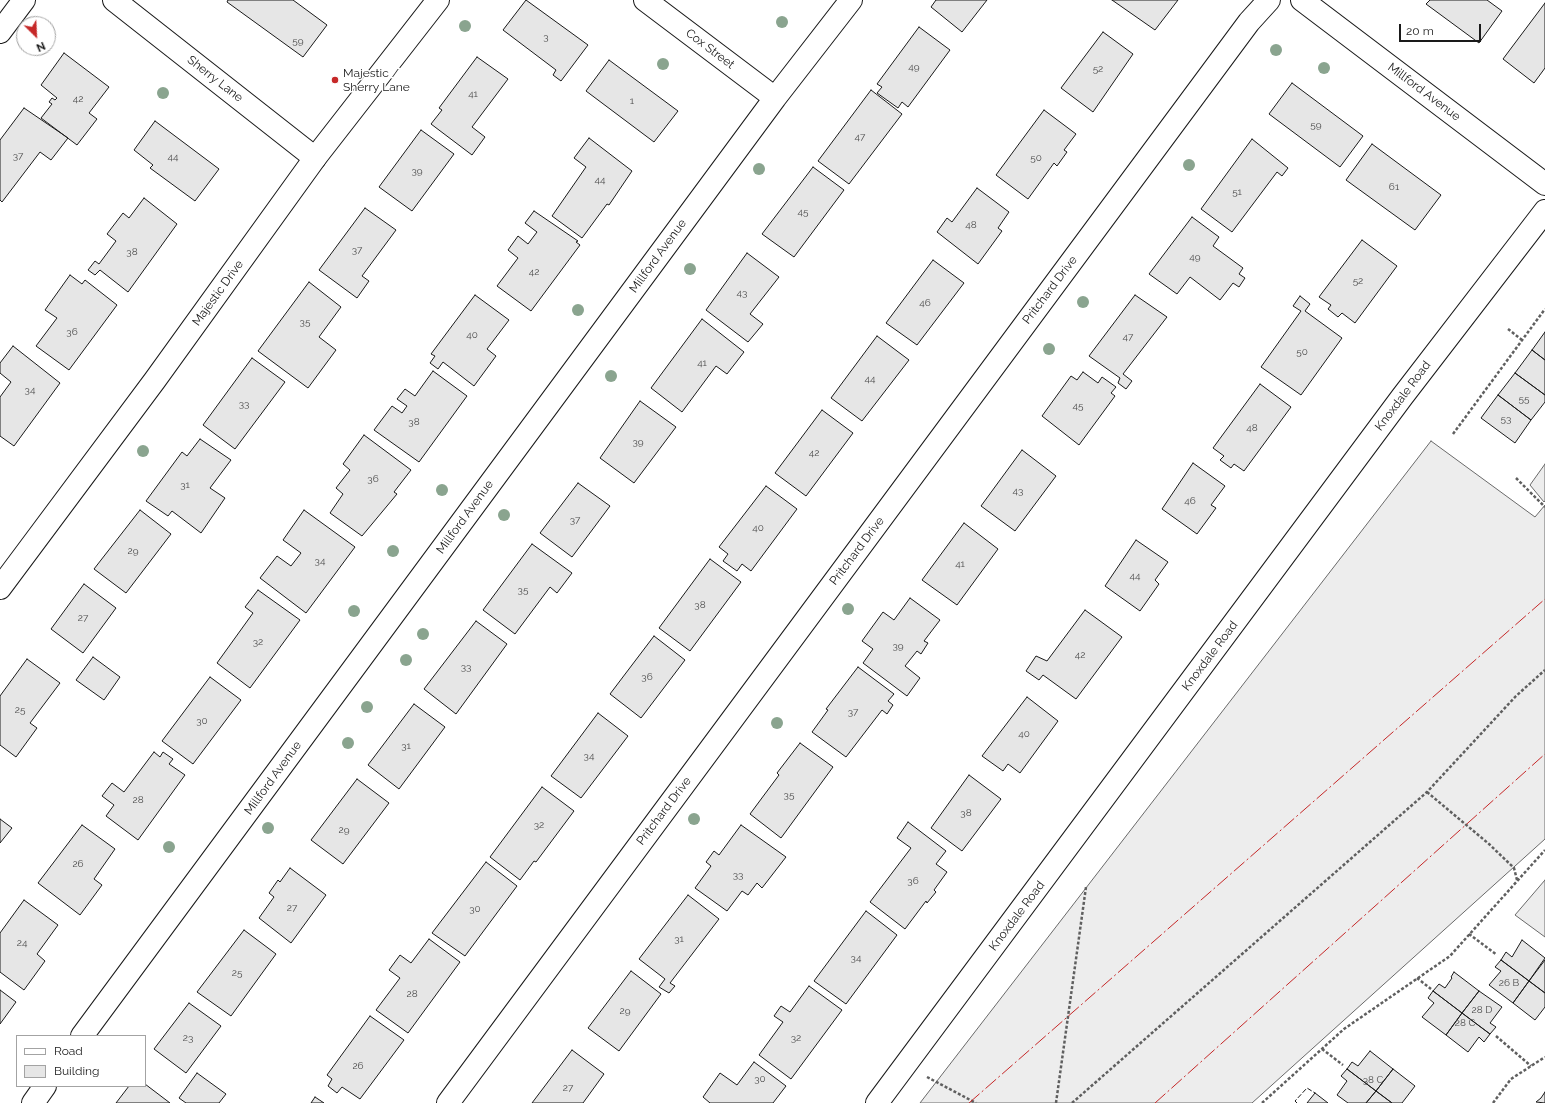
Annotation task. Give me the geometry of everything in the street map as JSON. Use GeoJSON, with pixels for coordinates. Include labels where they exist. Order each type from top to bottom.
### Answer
{"type":"FeatureCollection","features":[{"type":"Feature","properties":{"kind":"street"},"geometry":{"type":"LineString","coordinates":[[0,32],[24,0]]}},
{"type":"Feature","properties":{"kind":"street","name":"Sherry Lane"},"geometry":{"type":"LineString","coordinates":[[114,0],[316,158]]}},
{"type":"Feature","properties":{"kind":"street","name":"Majestic Drive"},"geometry":{"type":"LineString","coordinates":[[0,588],[155,380],[316,158],[438,0]]}},
{"type":"Feature","properties":{"kind":"street","name":"Cox Street"},"geometry":{"type":"LineString","coordinates":[[645,0],[775,98]]}},
{"type":"Feature","properties":{"kind":"street","name":"Millford Avenue"},"geometry":{"type":"LineString","coordinates":[[83,1035],[775,98],[850,0]]}},
{"type":"Feature","properties":{"kind":"street","name":"Pritchard Drive"},"geometry":{"type":"LineString","coordinates":[[448,1103],[1240,35],[1269,0]]}},
{"type":"Feature","properties":{"kind":"street","name":"Millford Avenue"},"geometry":{"type":"LineString","coordinates":[[1302,0],[1545,184]]}},
{"type":"Feature","properties":{"kind":"street","name":"Knoxdale Road"},"geometry":{"type":"LineString","coordinates":[[877,1103],[1402,397],[1545,211]]}},
{"type":"Feature","properties":{"kind":"street"},"geometry":{"type":"LineString","coordinates":[[33,1103],[44,1087]]}},
{"type":"Feature","properties":{"kind":"path"},"geometry":{"type":"LineString","coordinates":[[1454,434],[1545,309]]}},
{"type":"Feature","properties":{"kind":"path"},"geometry":{"type":"LineString","coordinates":[[1508,330],[1522,340]]}},
{"type":"Feature","properties":{"kind":"path"},"geometry":{"type":"LineString","coordinates":[[1516,478],[1545,507]]}},
{"type":"Feature","properties":{"kind":"path"},"geometry":{"type":"LineString","coordinates":[[1072,1103],[1427,792],[1516,696],[1545,670]]}},
{"type":"Feature","properties":{"kind":"path"},"geometry":{"type":"LineString","coordinates":[[1427,792],[1489,844],[1514,868],[1517,880]]}},
{"type":"Feature","properties":{"kind":"path"},"geometry":{"type":"LineString","coordinates":[[1262,1103],[1344,1029],[1450,956],[1545,850]]}},
{"type":"Feature","properties":{"kind":"path"},"geometry":{"type":"LineString","coordinates":[[1056,1103],[1086,887]]}},
{"type":"Feature","properties":{"kind":"path"},"geometry":{"type":"LineString","coordinates":[[1470,934],[1497,955]]}},
{"type":"Feature","properties":{"kind":"path"},"geometry":{"type":"LineString","coordinates":[[1417,978],[1431,989]]}},
{"type":"Feature","properties":{"kind":"path"},"geometry":{"type":"LineString","coordinates":[[1496,1036],[1531,1066]]}},
{"type":"Feature","properties":{"kind":"path"},"geometry":{"type":"LineString","coordinates":[[1322,1049],[1343,1065]]}},
{"type":"Feature","properties":{"kind":"path"},"geometry":{"type":"LineString","coordinates":[[1493,1103],[1511,1079],[1545,1057]]}},
{"type":"Feature","properties":{"kind":"path"},"geometry":{"type":"LineString","coordinates":[[906,1064],[976,1103]]}},
{"type":"Feature","properties":{"kind":"shaded area"},"geometry":{"type":"Polygon","coordinates":[[[1431,441],[1535,517],[1545,505],[1545,839],[1252,1103],[920,1103],[1431,441]]]}},
{"type":"Feature","properties":{"kind":"shaded area"},"geometry":{"type":"Polygon","coordinates":[[[1545,464],[1545,501],[1544,502],[1530,485],[1545,464]]]}},
{"type":"Feature","properties":{"kind":"shaded area"},"geometry":{"type":"Polygon","coordinates":[[[1545,880],[1545,937],[1515,915],[1545,880]]]}},
{"type":"Feature","properties":{"kind":"building"},"geometry":{"type":"Polygon","coordinates":[[[228,0],[293,0],[327,25],[303,57],[227,2],[228,0]]]}},
{"type":"Feature","properties":{"kind":"building"},"geometry":{"type":"Polygon","coordinates":[[[526,0],[588,45],[561,81],[553,75],[556,70],[503,30],[526,0]]]}},
{"type":"Feature","properties":{"kind":"building"},"geometry":{"type":"Polygon","coordinates":[[[936,0],[987,0],[962,32],[931,7],[936,0]]]}},
{"type":"Feature","properties":{"kind":"building"},"geometry":{"type":"Polygon","coordinates":[[[1112,0],[1178,0],[1155,30],[1112,0]]]}},
{"type":"Feature","properties":{"kind":"building"},"geometry":{"type":"Polygon","coordinates":[[[1430,0],[1487,0],[1502,11],[1479,43],[1426,4],[1430,0]]]}},
{"type":"Feature","properties":{"kind":"building"},"geometry":{"type":"Polygon","coordinates":[[[1545,3],[1545,68],[1534,83],[1503,59],[1545,3]]]}},
{"type":"Feature","properties":{"kind":"building"},"geometry":{"type":"Polygon","coordinates":[[[919,27],[950,50],[908,107],[902,102],[898,108],[877,93],[882,87],[877,84],[919,27]]]}},
{"type":"Feature","properties":{"kind":"building"},"geometry":{"type":"Polygon","coordinates":[[[1103,32],[1133,54],[1093,112],[1061,88],[1103,32]]]}},
{"type":"Feature","properties":{"kind":"building"},"geometry":{"type":"Polygon","coordinates":[[[64,53],[109,87],[89,113],[97,119],[77,145],[41,118],[52,104],[49,102],[52,98],[55,100],[57,98],[41,85],[64,53]]]}},
{"type":"Feature","properties":{"kind":"building"},"geometry":{"type":"Polygon","coordinates":[[[477,57],[508,79],[472,127],[485,137],[472,155],[431,124],[442,110],[439,108],[477,57]]]}},
{"type":"Feature","properties":{"kind":"building"},"geometry":{"type":"Polygon","coordinates":[[[609,60],[678,111],[654,142],[586,91],[609,60]]]}},
{"type":"Feature","properties":{"kind":"building"},"geometry":{"type":"Polygon","coordinates":[[[1292,83],[1363,136],[1340,167],[1269,114],[1292,83]]]}},
{"type":"Feature","properties":{"kind":"building"},"geometry":{"type":"Polygon","coordinates":[[[871,90],[902,114],[849,184],[818,161],[871,90]]]}},
{"type":"Feature","properties":{"kind":"building"},"geometry":{"type":"Polygon","coordinates":[[[24,108],[68,138],[51,160],[40,152],[2,202],[0,200],[0,140],[24,108]]]}},
{"type":"Feature","properties":{"kind":"building"},"geometry":{"type":"Polygon","coordinates":[[[1044,110],[1076,134],[1064,150],[1067,152],[1057,166],[1054,163],[1028,199],[996,175],[1044,110]]]}},
{"type":"Feature","properties":{"kind":"building"},"geometry":{"type":"Polygon","coordinates":[[[155,121],[219,169],[195,201],[150,168],[153,165],[134,150],[155,121]]]}},
{"type":"Feature","properties":{"kind":"building"},"geometry":{"type":"Polygon","coordinates":[[[421,130],[454,154],[412,211],[379,187],[421,130]]]}},
{"type":"Feature","properties":{"kind":"building"},"geometry":{"type":"Polygon","coordinates":[[[589,138],[632,171],[609,205],[607,204],[582,238],[552,216],[586,167],[574,158],[589,138]]]}},
{"type":"Feature","properties":{"kind":"building"},"geometry":{"type":"Polygon","coordinates":[[[1252,139],[1288,168],[1282,176],[1277,172],[1232,232],[1201,209],[1252,139]]]}},
{"type":"Feature","properties":{"kind":"building"},"geometry":{"type":"Polygon","coordinates":[[[1372,144],[1441,195],[1415,230],[1346,180],[1372,144]]]}},
{"type":"Feature","properties":{"kind":"building"},"geometry":{"type":"Polygon","coordinates":[[[813,167],[844,190],[794,257],[762,234],[813,167]]]}},
{"type":"Feature","properties":{"kind":"building"},"geometry":{"type":"Polygon","coordinates":[[[977,188],[1009,212],[998,228],[1002,231],[978,264],[937,232],[947,218],[952,222],[977,188]]]}},
{"type":"Feature","properties":{"kind":"building"},"geometry":{"type":"Polygon","coordinates":[[[144,198],[177,224],[128,292],[100,270],[95,275],[88,270],[95,261],[99,264],[116,241],[107,234],[123,213],[129,218],[144,198]]]}},
{"type":"Feature","properties":{"kind":"building"},"geometry":{"type":"Polygon","coordinates":[[[365,208],[396,230],[362,276],[369,281],[357,298],[319,270],[365,208]]]}},
{"type":"Feature","properties":{"kind":"building"},"geometry":{"type":"Polygon","coordinates":[[[534,211],[578,241],[576,242],[580,245],[531,311],[497,286],[518,258],[508,250],[518,236],[528,244],[537,232],[525,223],[534,211]]]}},
{"type":"Feature","properties":{"kind":"building"},"geometry":{"type":"Polygon","coordinates":[[[1192,217],[1219,237],[1213,246],[1243,268],[1239,274],[1245,278],[1239,287],[1233,283],[1220,300],[1190,277],[1177,294],[1149,274],[1192,217]]]}},
{"type":"Feature","properties":{"kind":"building"},"geometry":{"type":"Polygon","coordinates":[[[1362,240],[1397,266],[1355,323],[1342,313],[1338,317],[1328,309],[1331,305],[1319,297],[1362,240]]]}},
{"type":"Feature","properties":{"kind":"building"},"geometry":{"type":"Polygon","coordinates":[[[747,253],[779,277],[750,314],[763,324],[748,342],[706,310],[747,253]]]}},
{"type":"Feature","properties":{"kind":"building"},"geometry":{"type":"Polygon","coordinates":[[[933,260],[964,283],[917,345],[886,323],[933,260]]]}},
{"type":"Feature","properties":{"kind":"building"},"geometry":{"type":"Polygon","coordinates":[[[70,275],[82,284],[85,280],[117,305],[69,370],[36,346],[57,318],[45,310],[70,275]]]}},
{"type":"Feature","properties":{"kind":"building"},"geometry":{"type":"Polygon","coordinates":[[[309,282],[341,307],[319,337],[336,350],[308,388],[258,351],[309,282]]]}},
{"type":"Feature","properties":{"kind":"building"},"geometry":{"type":"Polygon","coordinates":[[[475,295],[509,320],[487,349],[496,356],[474,386],[443,362],[438,369],[430,363],[435,356],[431,354],[475,295]]]}},
{"type":"Feature","properties":{"kind":"building"},"geometry":{"type":"Polygon","coordinates":[[[1135,295],[1167,317],[1123,374],[1132,381],[1126,389],[1118,383],[1120,378],[1089,356],[1135,295]]]}},
{"type":"Feature","properties":{"kind":"building"},"geometry":{"type":"Polygon","coordinates":[[[1300,296],[1310,304],[1305,311],[1342,338],[1301,395],[1261,367],[1301,311],[1293,306],[1300,296]]]}},
{"type":"Feature","properties":{"kind":"building"},"geometry":{"type":"Polygon","coordinates":[[[702,319],[744,352],[727,374],[716,366],[682,412],[651,388],[702,319]]]}},
{"type":"Feature","properties":{"kind":"building"},"geometry":{"type":"Polygon","coordinates":[[[1545,332],[1545,360],[1532,350],[1545,332]]]}},
{"type":"Feature","properties":{"kind":"building"},"geometry":{"type":"Polygon","coordinates":[[[877,336],[909,360],[862,421],[831,398],[877,336]]]}},
{"type":"Feature","properties":{"kind":"building"},"geometry":{"type":"Polygon","coordinates":[[[13,346],[60,383],[14,446],[0,436],[0,397],[11,382],[0,373],[0,363],[13,346]]]}},
{"type":"Feature","properties":{"kind":"building"},"geometry":{"type":"Polygon","coordinates":[[[1532,350],[1545,360],[1545,395],[1515,373],[1532,350]]]}},
{"type":"Feature","properties":{"kind":"building"},"geometry":{"type":"Polygon","coordinates":[[[252,358],[285,382],[235,449],[203,425],[252,358]]]}},
{"type":"Feature","properties":{"kind":"building"},"geometry":{"type":"Polygon","coordinates":[[[433,371],[467,396],[419,462],[374,430],[392,406],[402,413],[407,406],[397,399],[405,389],[415,396],[433,371]]]}},
{"type":"Feature","properties":{"kind":"building"},"geometry":{"type":"Polygon","coordinates":[[[1083,372],[1098,383],[1102,377],[1116,387],[1111,393],[1115,396],[1079,445],[1042,416],[1071,376],[1077,380],[1083,372]]]}},
{"type":"Feature","properties":{"kind":"building"},"geometry":{"type":"Polygon","coordinates":[[[1515,373],[1545,395],[1545,402],[1531,420],[1498,395],[1515,373]]]}},
{"type":"Feature","properties":{"kind":"building"},"geometry":{"type":"Polygon","coordinates":[[[1260,384],[1291,407],[1244,471],[1234,464],[1231,468],[1220,460],[1224,456],[1213,448],[1260,384]]]}},
{"type":"Feature","properties":{"kind":"building"},"geometry":{"type":"Polygon","coordinates":[[[1498,395],[1531,420],[1515,443],[1481,418],[1498,395]]]}},
{"type":"Feature","properties":{"kind":"building"},"geometry":{"type":"Polygon","coordinates":[[[640,401],[676,427],[634,483],[600,458],[640,401]]]}},
{"type":"Feature","properties":{"kind":"building"},"geometry":{"type":"Polygon","coordinates":[[[822,410],[853,433],[806,496],[775,473],[822,410]]]}},
{"type":"Feature","properties":{"kind":"building"},"geometry":{"type":"Polygon","coordinates":[[[364,435],[411,470],[394,492],[397,494],[362,536],[330,513],[343,494],[336,488],[350,470],[343,464],[364,435]]]}},
{"type":"Feature","properties":{"kind":"building"},"geometry":{"type":"Polygon","coordinates":[[[200,439],[231,460],[210,488],[225,498],[201,533],[172,511],[168,516],[146,501],[182,452],[187,456],[200,439]]]}},
{"type":"Feature","properties":{"kind":"building"},"geometry":{"type":"Polygon","coordinates":[[[1022,450],[1056,476],[1015,531],[981,506],[1022,450]]]}},
{"type":"Feature","properties":{"kind":"building"},"geometry":{"type":"Polygon","coordinates":[[[1193,463],[1225,486],[1211,505],[1216,508],[1197,534],[1162,509],[1193,463]]]}},
{"type":"Feature","properties":{"kind":"building"},"geometry":{"type":"Polygon","coordinates":[[[578,483],[610,506],[572,557],[540,533],[578,483]]]}},
{"type":"Feature","properties":{"kind":"building"},"geometry":{"type":"Polygon","coordinates":[[[766,486],[797,509],[751,571],[742,564],[737,571],[723,561],[728,554],[719,547],[766,486]]]}},
{"type":"Feature","properties":{"kind":"building"},"geometry":{"type":"Polygon","coordinates":[[[140,510],[171,534],[126,593],[94,569],[140,510]]]}},
{"type":"Feature","properties":{"kind":"building"},"geometry":{"type":"Polygon","coordinates":[[[304,510],[355,547],[306,613],[260,578],[277,556],[291,566],[301,553],[283,540],[304,510]]]}},
{"type":"Feature","properties":{"kind":"building"},"geometry":{"type":"Polygon","coordinates":[[[964,523],[998,549],[957,605],[922,580],[964,523]]]}},
{"type":"Feature","properties":{"kind":"building"},"geometry":{"type":"Polygon","coordinates":[[[1136,540],[1168,562],[1155,580],[1159,584],[1140,611],[1105,586],[1136,540]]]}},
{"type":"Feature","properties":{"kind":"building"},"geometry":{"type":"Polygon","coordinates":[[[532,544],[572,573],[557,593],[550,587],[515,634],[483,610],[532,544]]]}},
{"type":"Feature","properties":{"kind":"building"},"geometry":{"type":"Polygon","coordinates":[[[710,559],[741,582],[690,651],[659,628],[710,559]]]}},
{"type":"Feature","properties":{"kind":"building"},"geometry":{"type":"Polygon","coordinates":[[[84,584],[116,608],[83,653],[51,629],[84,584]]]}},
{"type":"Feature","properties":{"kind":"building"},"geometry":{"type":"Polygon","coordinates":[[[258,590],[300,620],[250,688],[217,663],[253,613],[245,607],[258,590]]]}},
{"type":"Feature","properties":{"kind":"building"},"geometry":{"type":"Polygon","coordinates":[[[910,598],[940,620],[924,641],[928,643],[921,654],[917,651],[905,666],[920,678],[907,696],[863,663],[873,649],[862,641],[883,612],[894,620],[910,598]]]}},
{"type":"Feature","properties":{"kind":"building"},"geometry":{"type":"Polygon","coordinates":[[[1085,610],[1122,637],[1076,699],[1043,675],[1039,680],[1026,671],[1036,656],[1047,661],[1085,610]]]}},
{"type":"Feature","properties":{"kind":"building"},"geometry":{"type":"Polygon","coordinates":[[[476,621],[507,644],[456,714],[424,689],[476,621]]]}},
{"type":"Feature","properties":{"kind":"building"},"geometry":{"type":"Polygon","coordinates":[[[654,636],[685,660],[641,718],[610,694],[654,636]]]}},
{"type":"Feature","properties":{"kind":"building"},"geometry":{"type":"Polygon","coordinates":[[[93,657],[120,677],[104,700],[76,680],[93,657]]]}},
{"type":"Feature","properties":{"kind":"building"},"geometry":{"type":"Polygon","coordinates":[[[27,659],[60,683],[30,723],[37,728],[16,757],[0,745],[0,696],[27,659]]]}},
{"type":"Feature","properties":{"kind":"building"},"geometry":{"type":"Polygon","coordinates":[[[858,667],[894,694],[888,701],[893,705],[887,714],[882,710],[846,757],[812,732],[828,710],[826,709],[858,667]]]}},
{"type":"Feature","properties":{"kind":"building"},"geometry":{"type":"Polygon","coordinates":[[[210,677],[241,700],[193,764],[162,741],[210,677]]]}},
{"type":"Feature","properties":{"kind":"building"},"geometry":{"type":"Polygon","coordinates":[[[1027,697],[1058,721],[1020,773],[1008,764],[1003,771],[982,756],[1027,697]]]}},
{"type":"Feature","properties":{"kind":"building"},"geometry":{"type":"Polygon","coordinates":[[[414,704],[445,727],[399,789],[368,765],[414,704]]]}},
{"type":"Feature","properties":{"kind":"building"},"geometry":{"type":"Polygon","coordinates":[[[598,713],[628,736],[581,798],[551,776],[598,713]]]}},
{"type":"Feature","properties":{"kind":"building"},"geometry":{"type":"Polygon","coordinates":[[[800,743],[833,767],[781,838],[750,814],[779,775],[777,773],[800,743]]]}},
{"type":"Feature","properties":{"kind":"building"},"geometry":{"type":"Polygon","coordinates":[[[154,752],[160,757],[163,752],[173,759],[169,764],[185,775],[138,840],[106,816],[114,805],[102,796],[112,783],[124,792],[154,752]]]}},
{"type":"Feature","properties":{"kind":"building"},"geometry":{"type":"Polygon","coordinates":[[[969,775],[1001,799],[962,851],[931,828],[969,775]]]}},
{"type":"Feature","properties":{"kind":"building"},"geometry":{"type":"Polygon","coordinates":[[[357,779],[389,803],[343,864],[311,840],[357,779]]]}},
{"type":"Feature","properties":{"kind":"building"},"geometry":{"type":"Polygon","coordinates":[[[542,787],[574,811],[536,862],[534,861],[520,880],[490,857],[542,787]]]}},
{"type":"Feature","properties":{"kind":"building"},"geometry":{"type":"Polygon","coordinates":[[[0,819],[12,828],[0,843],[0,819]]]}},
{"type":"Feature","properties":{"kind":"building"},"geometry":{"type":"Polygon","coordinates":[[[908,822],[946,851],[936,864],[947,872],[934,890],[936,892],[927,903],[926,901],[905,929],[870,902],[911,848],[897,838],[908,822]]]}},
{"type":"Feature","properties":{"kind":"building"},"geometry":{"type":"Polygon","coordinates":[[[82,825],[115,849],[94,879],[102,885],[80,915],[38,883],[82,825]]]}},
{"type":"Feature","properties":{"kind":"building"},"geometry":{"type":"Polygon","coordinates":[[[741,825],[786,857],[762,888],[757,883],[748,895],[742,891],[727,911],[695,888],[711,866],[706,862],[714,851],[719,855],[741,825]]]}},
{"type":"Feature","properties":{"kind":"building"},"geometry":{"type":"Polygon","coordinates":[[[486,862],[517,886],[465,956],[432,933],[486,862]]]}},
{"type":"Feature","properties":{"kind":"building"},"geometry":{"type":"Polygon","coordinates":[[[290,868],[326,895],[291,943],[259,918],[274,897],[269,893],[278,880],[280,882],[290,868]]]}},
{"type":"Feature","properties":{"kind":"building"},"geometry":{"type":"Polygon","coordinates":[[[688,895],[719,919],[670,983],[675,986],[669,993],[659,987],[665,979],[639,959],[688,895]]]}},
{"type":"Feature","properties":{"kind":"building"},"geometry":{"type":"Polygon","coordinates":[[[24,900],[58,925],[37,954],[45,961],[24,990],[0,972],[0,933],[24,900]]]}},
{"type":"Feature","properties":{"kind":"building"},"geometry":{"type":"Polygon","coordinates":[[[866,911],[897,935],[846,1004],[814,981],[866,911]]]}},
{"type":"Feature","properties":{"kind":"building"},"geometry":{"type":"Polygon","coordinates":[[[244,930],[276,954],[231,1016],[197,992],[244,930]]]}},
{"type":"Feature","properties":{"kind":"building"},"geometry":{"type":"Polygon","coordinates":[[[429,939],[460,962],[408,1033],[376,1010],[400,978],[389,970],[400,955],[411,963],[429,939]]]}},
{"type":"Feature","properties":{"kind":"building"},"geometry":{"type":"Polygon","coordinates":[[[1522,940],[1545,958],[1529,981],[1501,960],[1506,952],[1512,957],[1522,940]]]}},
{"type":"Feature","properties":{"kind":"building"},"geometry":{"type":"Polygon","coordinates":[[[1501,960],[1529,981],[1513,1003],[1489,985],[1501,971],[1495,967],[1501,960]]]}},
{"type":"Feature","properties":{"kind":"building"},"geometry":{"type":"Polygon","coordinates":[[[1545,960],[1545,993],[1529,981],[1545,960]]]}},
{"type":"Feature","properties":{"kind":"building"},"geometry":{"type":"Polygon","coordinates":[[[631,971],[661,994],[619,1051],[588,1028],[631,971]]]}},
{"type":"Feature","properties":{"kind":"building"},"geometry":{"type":"Polygon","coordinates":[[[1454,972],[1479,991],[1462,1013],[1433,991],[1439,984],[1445,988],[1454,972]]]}},
{"type":"Feature","properties":{"kind":"building"},"geometry":{"type":"Polygon","coordinates":[[[1529,981],[1545,993],[1545,1007],[1535,1020],[1513,1003],[1529,981]]]}},
{"type":"Feature","properties":{"kind":"building"},"geometry":{"type":"Polygon","coordinates":[[[809,986],[842,1010],[791,1079],[759,1055],[783,1022],[774,1016],[781,1006],[790,1012],[809,986]]]}},
{"type":"Feature","properties":{"kind":"building"},"geometry":{"type":"Polygon","coordinates":[[[0,990],[16,1002],[0,1024],[0,990]]]}},
{"type":"Feature","properties":{"kind":"building"},"geometry":{"type":"Polygon","coordinates":[[[1433,991],[1462,1013],[1446,1035],[1422,1017],[1434,1003],[1428,998],[1433,991]]]}},
{"type":"Feature","properties":{"kind":"building"},"geometry":{"type":"Polygon","coordinates":[[[1479,991],[1502,1007],[1490,1023],[1496,1027],[1490,1034],[1462,1013],[1479,991]]]}},
{"type":"Feature","properties":{"kind":"building"},"geometry":{"type":"Polygon","coordinates":[[[189,1003],[221,1026],[186,1073],[154,1049],[189,1003]]]}},
{"type":"Feature","properties":{"kind":"building"},"geometry":{"type":"Polygon","coordinates":[[[1462,1013],[1490,1034],[1484,1042],[1479,1037],[1468,1052],[1446,1035],[1462,1013]]]}},
{"type":"Feature","properties":{"kind":"building"},"geometry":{"type":"Polygon","coordinates":[[[370,1016],[404,1040],[360,1099],[342,1087],[337,1093],[328,1086],[332,1079],[327,1075],[370,1016]]]}},
{"type":"Feature","properties":{"kind":"building"},"geometry":{"type":"Polygon","coordinates":[[[572,1050],[604,1074],[583,1103],[532,1103],[572,1050]]]}},
{"type":"Feature","properties":{"kind":"building"},"geometry":{"type":"Polygon","coordinates":[[[1370,1051],[1393,1069],[1376,1091],[1347,1069],[1352,1062],[1358,1066],[1370,1051]]]}},
{"type":"Feature","properties":{"kind":"building"},"geometry":{"type":"Polygon","coordinates":[[[754,1062],[786,1086],[773,1103],[710,1103],[703,1097],[720,1073],[737,1085],[754,1062]]]}},
{"type":"Feature","properties":{"kind":"building"},"geometry":{"type":"Polygon","coordinates":[[[1347,1069],[1376,1091],[1366,1103],[1348,1103],[1337,1095],[1347,1081],[1341,1076],[1347,1069]]]}},
{"type":"Feature","properties":{"kind":"building"},"geometry":{"type":"Polygon","coordinates":[[[1393,1069],[1415,1086],[1402,1103],[1392,1103],[1376,1091],[1393,1069]]]}},
{"type":"Feature","properties":{"kind":"building"},"geometry":{"type":"Polygon","coordinates":[[[197,1073],[226,1094],[219,1103],[186,1103],[179,1098],[197,1073]]]}},
{"type":"Feature","properties":{"kind":"building"},"geometry":{"type":"Polygon","coordinates":[[[146,1085],[170,1103],[116,1103],[128,1087],[146,1087],[146,1085]]]}},
{"type":"Feature","properties":{"kind":"building"},"geometry":{"type":"Polygon","coordinates":[[[1376,1091],[1392,1103],[1366,1103],[1376,1091]]]}},
{"type":"Feature","properties":{"kind":"building"},"geometry":{"type":"Polygon","coordinates":[[[1545,1092],[1545,1103],[1536,1102],[1541,1098],[1545,1092]]]}},
{"type":"Feature","properties":{"kind":"building"},"geometry":{"type":"Polygon","coordinates":[[[1315,1093],[1328,1103],[1307,1103],[1315,1093]]]}},
{"type":"Feature","properties":{"kind":"building"},"geometry":{"type":"Polygon","coordinates":[[[315,1097],[324,1103],[311,1103],[315,1097]]]}},
{"type":"Feature","properties":{"kind":"fence"},"geometry":{"type":"LineString","coordinates":[[1297,1103],[1295,1101],[1307,1088],[1315,1093]]}},
{"type":"Feature","properties":{"kind":"power"},"geometry":{"type":"LineString","coordinates":[[969,1103],[1545,599]]}},
{"type":"Feature","properties":{"kind":"power"},"geometry":{"type":"LineString","coordinates":[[1155,1103],[1545,754]]}},
{"type":"Feature","properties":{"kind":"place","name":"Majestic / Sherry Lane"},"geometry":{"type":"Point","coordinates":[335,80]}}]}
